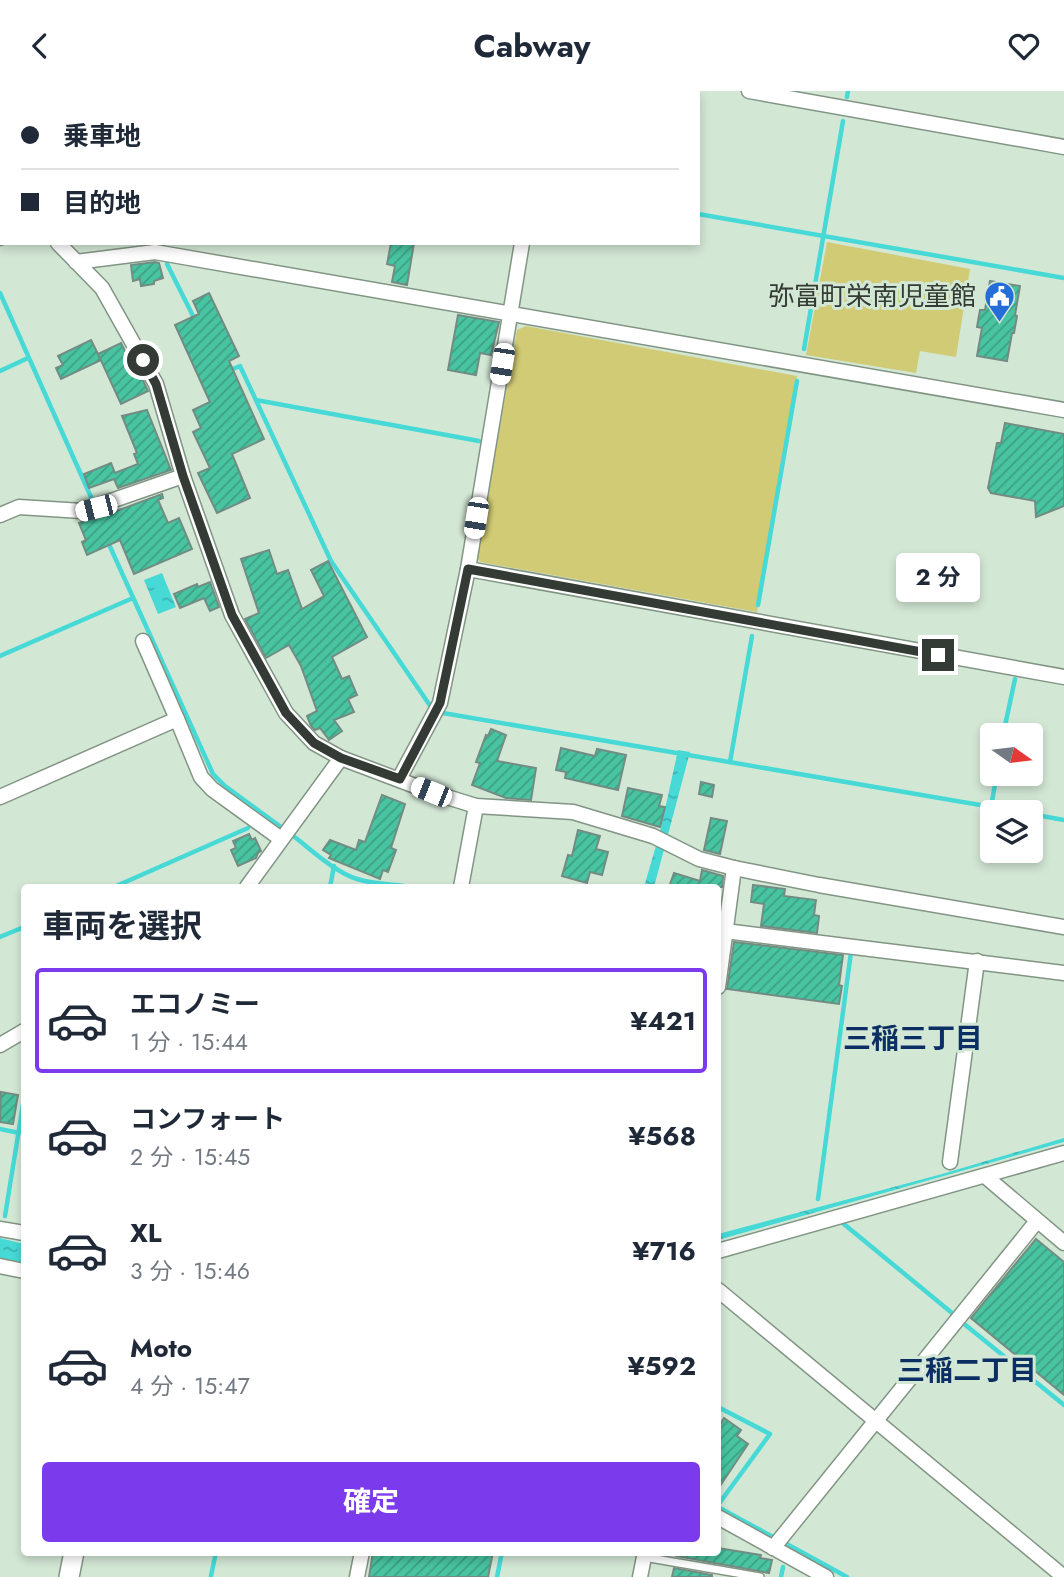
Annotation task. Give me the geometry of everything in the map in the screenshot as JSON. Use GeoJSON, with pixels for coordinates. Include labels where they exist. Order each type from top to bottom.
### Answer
{"type":"FeatureCollection","features":[{"type":"Feature","properties":{"kind":"street"},"geometry":{"type":"LineString","coordinates":[[749,91],[1064,147]]}},
{"type":"Feature","properties":{"kind":"street"},"geometry":{"type":"LineString","coordinates":[[60,245],[102,288],[156,384],[183,476],[232,615],[286,713],[314,743],[341,758],[476,806],[573,812],[653,836],[699,859],[734,868],[1064,927]]}},
{"type":"Feature","properties":{"kind":"street"},"geometry":{"type":"LineString","coordinates":[[400,779],[440,703],[468,569],[522,245]]}},
{"type":"Feature","properties":{"kind":"street"},"geometry":{"type":"LineString","coordinates":[[76,261],[155,252],[1064,410]]}},
{"type":"Feature","properties":{"kind":"street"},"geometry":{"type":"LineString","coordinates":[[0,515],[19,507],[82,511],[183,476]]}},
{"type":"Feature","properties":{"kind":"street"},"geometry":{"type":"LineString","coordinates":[[468,569],[1064,677]]}},
{"type":"Feature","properties":{"kind":"street"},"geometry":{"type":"LineString","coordinates":[[143,641],[201,777],[212,789],[281,839]]}},
{"type":"Feature","properties":{"kind":"street"},"geometry":{"type":"LineString","coordinates":[[0,797],[177,719]]}},
{"type":"Feature","properties":{"kind":"street"},"geometry":{"type":"LineString","coordinates":[[249,884],[341,758]]}},
{"type":"Feature","properties":{"kind":"street"},"geometry":{"type":"LineString","coordinates":[[462,884],[476,806]]}},
{"type":"Feature","properties":{"kind":"street"},"geometry":{"type":"LineString","coordinates":[[721,962],[734,868]]}},
{"type":"Feature","properties":{"kind":"street"},"geometry":{"type":"LineString","coordinates":[[725,931],[1064,973]]}},
{"type":"Feature","properties":{"kind":"street"},"geometry":{"type":"LineString","coordinates":[[950,1162],[977,961]]}},
{"type":"Feature","properties":{"kind":"street"},"geometry":{"type":"LineString","coordinates":[[0,1045],[21,1033]]}},
{"type":"Feature","properties":{"kind":"street"},"geometry":{"type":"LineString","coordinates":[[721,1250],[1064,1153]]}},
{"type":"Feature","properties":{"kind":"street"},"geometry":{"type":"LineString","coordinates":[[985,1176],[1064,1243]]}},
{"type":"Feature","properties":{"kind":"street"},"geometry":{"type":"LineString","coordinates":[[773,1548],[1037,1221]]}},
{"type":"Feature","properties":{"kind":"street"},"geometry":{"type":"LineString","coordinates":[[0,1229],[21,1232]]}},
{"type":"Feature","properties":{"kind":"street"},"geometry":{"type":"LineString","coordinates":[[0,1266],[21,1270]]}},
{"type":"Feature","properties":{"kind":"street"},"geometry":{"type":"LineString","coordinates":[[721,1292],[1064,1577]]}},
{"type":"Feature","properties":{"kind":"street"},"geometry":{"type":"LineString","coordinates":[[721,1519],[826,1577]]}},
{"type":"Feature","properties":{"kind":"street"},"geometry":{"type":"LineString","coordinates":[[69,1577],[73,1556]]}},
{"type":"Feature","properties":{"kind":"street"},"geometry":{"type":"LineString","coordinates":[[357,1577],[361,1556]]}},
{"type":"Feature","properties":{"kind":"street"},"geometry":{"type":"LineString","coordinates":[[640,1577],[644,1556]]}},
{"type":"Feature","properties":{"kind":"lane"},"geometry":{"type":"LineString","coordinates":[[654,1556],[760,1577]]}},
{"type":"Feature","properties":{"kind":"shaded area"},"geometry":{"type":"Polygon","coordinates":[[[827,242],[970,269],[956,357],[920,351],[916,373],[806,355],[827,242]]]}},
{"type":"Feature","properties":{"kind":"shaded area"},"geometry":{"type":"Polygon","coordinates":[[[526,326],[797,376],[757,612],[480,562],[477,557],[517,330],[526,326]]]}},
{"type":"Feature","properties":{"kind":"water"},"geometry":{"type":"Polygon","coordinates":[[[162,573],[176,607],[158,614],[144,580],[162,573]]]}},
{"type":"Feature","properties":{"kind":"water"},"geometry":{"type":"Polygon","coordinates":[[[678,750],[690,752],[655,884],[645,884],[660,832],[678,750]]]}},
{"type":"Feature","properties":{"kind":"water"},"geometry":{"type":"Polygon","coordinates":[[[1064,1138],[1064,1142],[721,1239],[721,1233],[1064,1138]]]}},
{"type":"Feature","properties":{"kind":"water"},"geometry":{"type":"Polygon","coordinates":[[[0,1238],[21,1243],[21,1262],[0,1258],[0,1238]]]}},
{"type":"Feature","properties":{"kind":"building"},"geometry":{"type":"Polygon","coordinates":[[[391,245],[414,245],[407,285],[392,282],[395,266],[387,264],[391,245]]]}},
{"type":"Feature","properties":{"kind":"building"},"geometry":{"type":"Polygon","coordinates":[[[159,263],[163,278],[154,281],[154,284],[141,286],[140,279],[133,281],[131,265],[159,263]]]}},
{"type":"Feature","properties":{"kind":"building"},"geometry":{"type":"Polygon","coordinates":[[[990,281],[1020,286],[1017,316],[1007,361],[977,356],[982,328],[977,327],[980,310],[985,310],[990,281]]]}},
{"type":"Feature","properties":{"kind":"building"},"geometry":{"type":"Polygon","coordinates":[[[209,293],[239,356],[229,361],[264,439],[232,454],[250,498],[217,513],[198,473],[210,468],[193,432],[201,428],[193,410],[210,402],[175,325],[199,314],[193,301],[209,293]]]}},
{"type":"Feature","properties":{"kind":"building"},"geometry":{"type":"Polygon","coordinates":[[[458,315],[499,322],[491,355],[480,353],[476,375],[448,370],[458,315]]]}},
{"type":"Feature","properties":{"kind":"building"},"geometry":{"type":"Polygon","coordinates":[[[91,340],[101,360],[61,379],[56,368],[63,365],[58,356],[91,340]]]}},
{"type":"Feature","properties":{"kind":"building"},"geometry":{"type":"Polygon","coordinates":[[[121,343],[138,378],[141,376],[148,391],[121,404],[98,354],[121,343]]]}},
{"type":"Feature","properties":{"kind":"building"},"geometry":{"type":"Polygon","coordinates":[[[147,410],[171,470],[118,488],[114,479],[89,488],[84,474],[111,463],[115,473],[138,464],[134,454],[137,453],[122,416],[147,410]]]}},
{"type":"Feature","properties":{"kind":"building"},"geometry":{"type":"Polygon","coordinates":[[[1005,423],[1064,434],[1064,506],[1036,517],[1035,501],[991,493],[988,488],[997,443],[1001,443],[1005,423]]]}},
{"type":"Feature","properties":{"kind":"building"},"geometry":{"type":"Polygon","coordinates":[[[162,494],[163,498],[158,500],[168,523],[179,518],[192,549],[134,574],[120,540],[87,555],[82,542],[86,540],[79,523],[162,494]]]}},
{"type":"Feature","properties":{"kind":"building"},"geometry":{"type":"Polygon","coordinates":[[[269,550],[277,574],[288,570],[302,609],[324,596],[311,570],[328,561],[367,637],[332,657],[342,679],[349,676],[357,695],[348,699],[354,712],[334,720],[342,731],[329,740],[320,728],[315,730],[311,726],[307,716],[317,711],[301,666],[289,645],[266,658],[245,619],[259,613],[241,559],[269,550]]]}},
{"type":"Feature","properties":{"kind":"building"},"geometry":{"type":"Polygon","coordinates":[[[210,582],[219,607],[210,611],[204,598],[180,608],[174,594],[197,584],[198,587],[210,582]]]}},
{"type":"Feature","properties":{"kind":"building"},"geometry":{"type":"Polygon","coordinates":[[[491,729],[506,735],[497,761],[536,768],[531,800],[506,798],[472,785],[480,763],[476,762],[491,729]]]}},
{"type":"Feature","properties":{"kind":"building"},"geometry":{"type":"Polygon","coordinates":[[[561,748],[595,756],[597,749],[626,755],[618,790],[565,778],[566,772],[556,770],[561,748]]]}},
{"type":"Feature","properties":{"kind":"building"},"geometry":{"type":"Polygon","coordinates":[[[701,782],[714,785],[712,797],[699,794],[701,782]]]}},
{"type":"Feature","properties":{"kind":"building"},"geometry":{"type":"Polygon","coordinates":[[[628,788],[662,795],[659,806],[665,807],[660,827],[622,816],[628,788]]]}},
{"type":"Feature","properties":{"kind":"building"},"geometry":{"type":"Polygon","coordinates":[[[382,795],[405,804],[391,848],[396,850],[388,872],[383,870],[380,879],[329,858],[331,855],[323,850],[330,840],[356,850],[359,840],[365,842],[382,795]]]}},
{"type":"Feature","properties":{"kind":"building"},"geometry":{"type":"Polygon","coordinates":[[[711,818],[727,821],[720,854],[704,850],[711,818]]]}},
{"type":"Feature","properties":{"kind":"building"},"geometry":{"type":"Polygon","coordinates":[[[578,830],[600,836],[596,849],[608,852],[602,875],[590,872],[587,883],[562,876],[568,855],[572,856],[578,830]]]}},
{"type":"Feature","properties":{"kind":"building"},"geometry":{"type":"Polygon","coordinates":[[[249,834],[252,840],[255,838],[261,851],[256,858],[238,866],[231,850],[236,848],[233,841],[249,834]]]}},
{"type":"Feature","properties":{"kind":"building"},"geometry":{"type":"Polygon","coordinates":[[[702,870],[723,876],[722,887],[721,884],[670,884],[674,873],[700,881],[702,870]]]}},
{"type":"Feature","properties":{"kind":"building"},"geometry":{"type":"Polygon","coordinates":[[[753,885],[785,889],[784,896],[816,900],[814,915],[819,916],[817,933],[761,926],[764,904],[751,902],[753,885]]]}},
{"type":"Feature","properties":{"kind":"building"},"geometry":{"type":"Polygon","coordinates":[[[734,942],[843,955],[839,1004],[727,989],[734,942]]]}},
{"type":"Feature","properties":{"kind":"building"},"geometry":{"type":"Polygon","coordinates":[[[1,1092],[18,1095],[13,1124],[0,1122],[1,1092]]]}},
{"type":"Feature","properties":{"kind":"building"},"geometry":{"type":"Polygon","coordinates":[[[1036,1239],[1064,1262],[1064,1395],[971,1318],[1036,1239]]]}},
{"type":"Feature","properties":{"kind":"building"},"geometry":{"type":"Polygon","coordinates":[[[724,1418],[741,1430],[737,1436],[748,1444],[721,1484],[721,1423],[724,1418]]]}},
{"type":"Feature","properties":{"kind":"building"},"geometry":{"type":"Polygon","coordinates":[[[721,1548],[761,1555],[760,1558],[772,1560],[769,1573],[676,1556],[721,1556],[721,1548]]]}},
{"type":"Feature","properties":{"kind":"building"},"geometry":{"type":"Polygon","coordinates":[[[372,1556],[492,1556],[488,1577],[369,1577],[372,1556]]]}},
{"type":"Feature","properties":{"kind":"building"},"geometry":{"type":"Polygon","coordinates":[[[674,1568],[712,1575],[712,1577],[672,1577],[674,1568]]]}},
{"type":"Feature","properties":{"kind":"waterway"},"geometry":{"type":"LineString","coordinates":[[847,97],[848,91]]}},
{"type":"Feature","properties":{"kind":"waterway"},"geometry":{"type":"LineString","coordinates":[[804,349],[843,121]]}},
{"type":"Feature","properties":{"kind":"waterway"},"geometry":{"type":"LineString","coordinates":[[700,214],[1064,278]]}},
{"type":"Feature","properties":{"kind":"waterway"},"geometry":{"type":"LineString","coordinates":[[167,264],[196,322]]}},
{"type":"Feature","properties":{"kind":"waterway"},"geometry":{"type":"LineString","coordinates":[[0,293],[91,497]]}},
{"type":"Feature","properties":{"kind":"waterway"},"geometry":{"type":"LineString","coordinates":[[0,371],[28,358]]}},
{"type":"Feature","properties":{"kind":"waterway"},"geometry":{"type":"LineString","coordinates":[[228,371],[240,366],[331,561],[431,707]]}},
{"type":"Feature","properties":{"kind":"waterway"},"geometry":{"type":"LineString","coordinates":[[758,605],[797,381]]}},
{"type":"Feature","properties":{"kind":"waterway"},"geometry":{"type":"LineString","coordinates":[[256,400],[479,441]]}},
{"type":"Feature","properties":{"kind":"waterway"},"geometry":{"type":"LineString","coordinates":[[107,540],[213,774],[281,827]]}},
{"type":"Feature","properties":{"kind":"waterway"},"geometry":{"type":"LineString","coordinates":[[0,656],[133,598]]}},
{"type":"Feature","properties":{"kind":"waterway"},"geometry":{"type":"LineString","coordinates":[[730,762],[752,636]]}},
{"type":"Feature","properties":{"kind":"waterway"},"geometry":{"type":"LineString","coordinates":[[1006,723],[1015,679]]}},
{"type":"Feature","properties":{"kind":"waterway"},"geometry":{"type":"LineString","coordinates":[[443,713],[980,805]]}},
{"type":"Feature","properties":{"kind":"waterway"},"geometry":{"type":"LineString","coordinates":[[992,800],[995,786]]}},
{"type":"Feature","properties":{"kind":"waterway"},"geometry":{"type":"LineString","coordinates":[[1043,816],[1064,820]]}},
{"type":"Feature","properties":{"kind":"waterway"},"geometry":{"type":"LineString","coordinates":[[121,884],[248,828]]}},
{"type":"Feature","properties":{"kind":"waterway"},"geometry":{"type":"LineString","coordinates":[[292,835],[331,866],[348,875],[387,884]]}},
{"type":"Feature","properties":{"kind":"waterway"},"geometry":{"type":"LineString","coordinates":[[331,884],[334,866]]}},
{"type":"Feature","properties":{"kind":"waterway"},"geometry":{"type":"LineString","coordinates":[[0,937],[21,928]]}},
{"type":"Feature","properties":{"kind":"waterway"},"geometry":{"type":"LineString","coordinates":[[818,1199],[851,952]]}},
{"type":"Feature","properties":{"kind":"waterway"},"geometry":{"type":"LineString","coordinates":[[5,1216],[21,1117]]}},
{"type":"Feature","properties":{"kind":"waterway"},"geometry":{"type":"LineString","coordinates":[[0,1129],[19,1133]]}},
{"type":"Feature","properties":{"kind":"waterway"},"geometry":{"type":"LineString","coordinates":[[839,1220],[952,1313]]}},
{"type":"Feature","properties":{"kind":"waterway"},"geometry":{"type":"LineString","coordinates":[[963,1323],[1064,1405]]}},
{"type":"Feature","properties":{"kind":"waterway"},"geometry":{"type":"LineString","coordinates":[[721,1409],[770,1434],[721,1501]]}},
{"type":"Feature","properties":{"kind":"waterway"},"geometry":{"type":"LineString","coordinates":[[721,1509],[773,1537]]}},
{"type":"Feature","properties":{"kind":"waterway"},"geometry":{"type":"LineString","coordinates":[[785,1543],[847,1577]]}},
{"type":"Feature","properties":{"kind":"waterway"},"geometry":{"type":"LineString","coordinates":[[211,1576],[215,1556]]}},
{"type":"Feature","properties":{"kind":"waterway"},"geometry":{"type":"LineString","coordinates":[[497,1577],[501,1556]]}},
{"type":"Feature","properties":{"kind":"waterway"},"geometry":{"type":"LineString","coordinates":[[781,1577],[783,1567]]}},
{"type":"Feature","properties":{"kind":"place","name":"弥富町栄南児童館"},"geometry":{"type":"Point","coordinates":[999,323]}},
{"type":"Feature","properties":{"kind":"district","name":"三稲三丁目"},"geometry":{"type":"Point","coordinates":[913,1038]}},
{"type":"Feature","properties":{"kind":"district","name":"三稲二丁目"},"geometry":{"type":"Point","coordinates":[967,1370]}},
{"type":"Feature","properties":{"kind":"route"},"geometry":{"type":"LineString","coordinates":[[143,360],[156,384],[183,476],[232,615],[286,713],[314,743],[341,758],[400,779],[440,703],[468,569],[938,655]]}}]}
